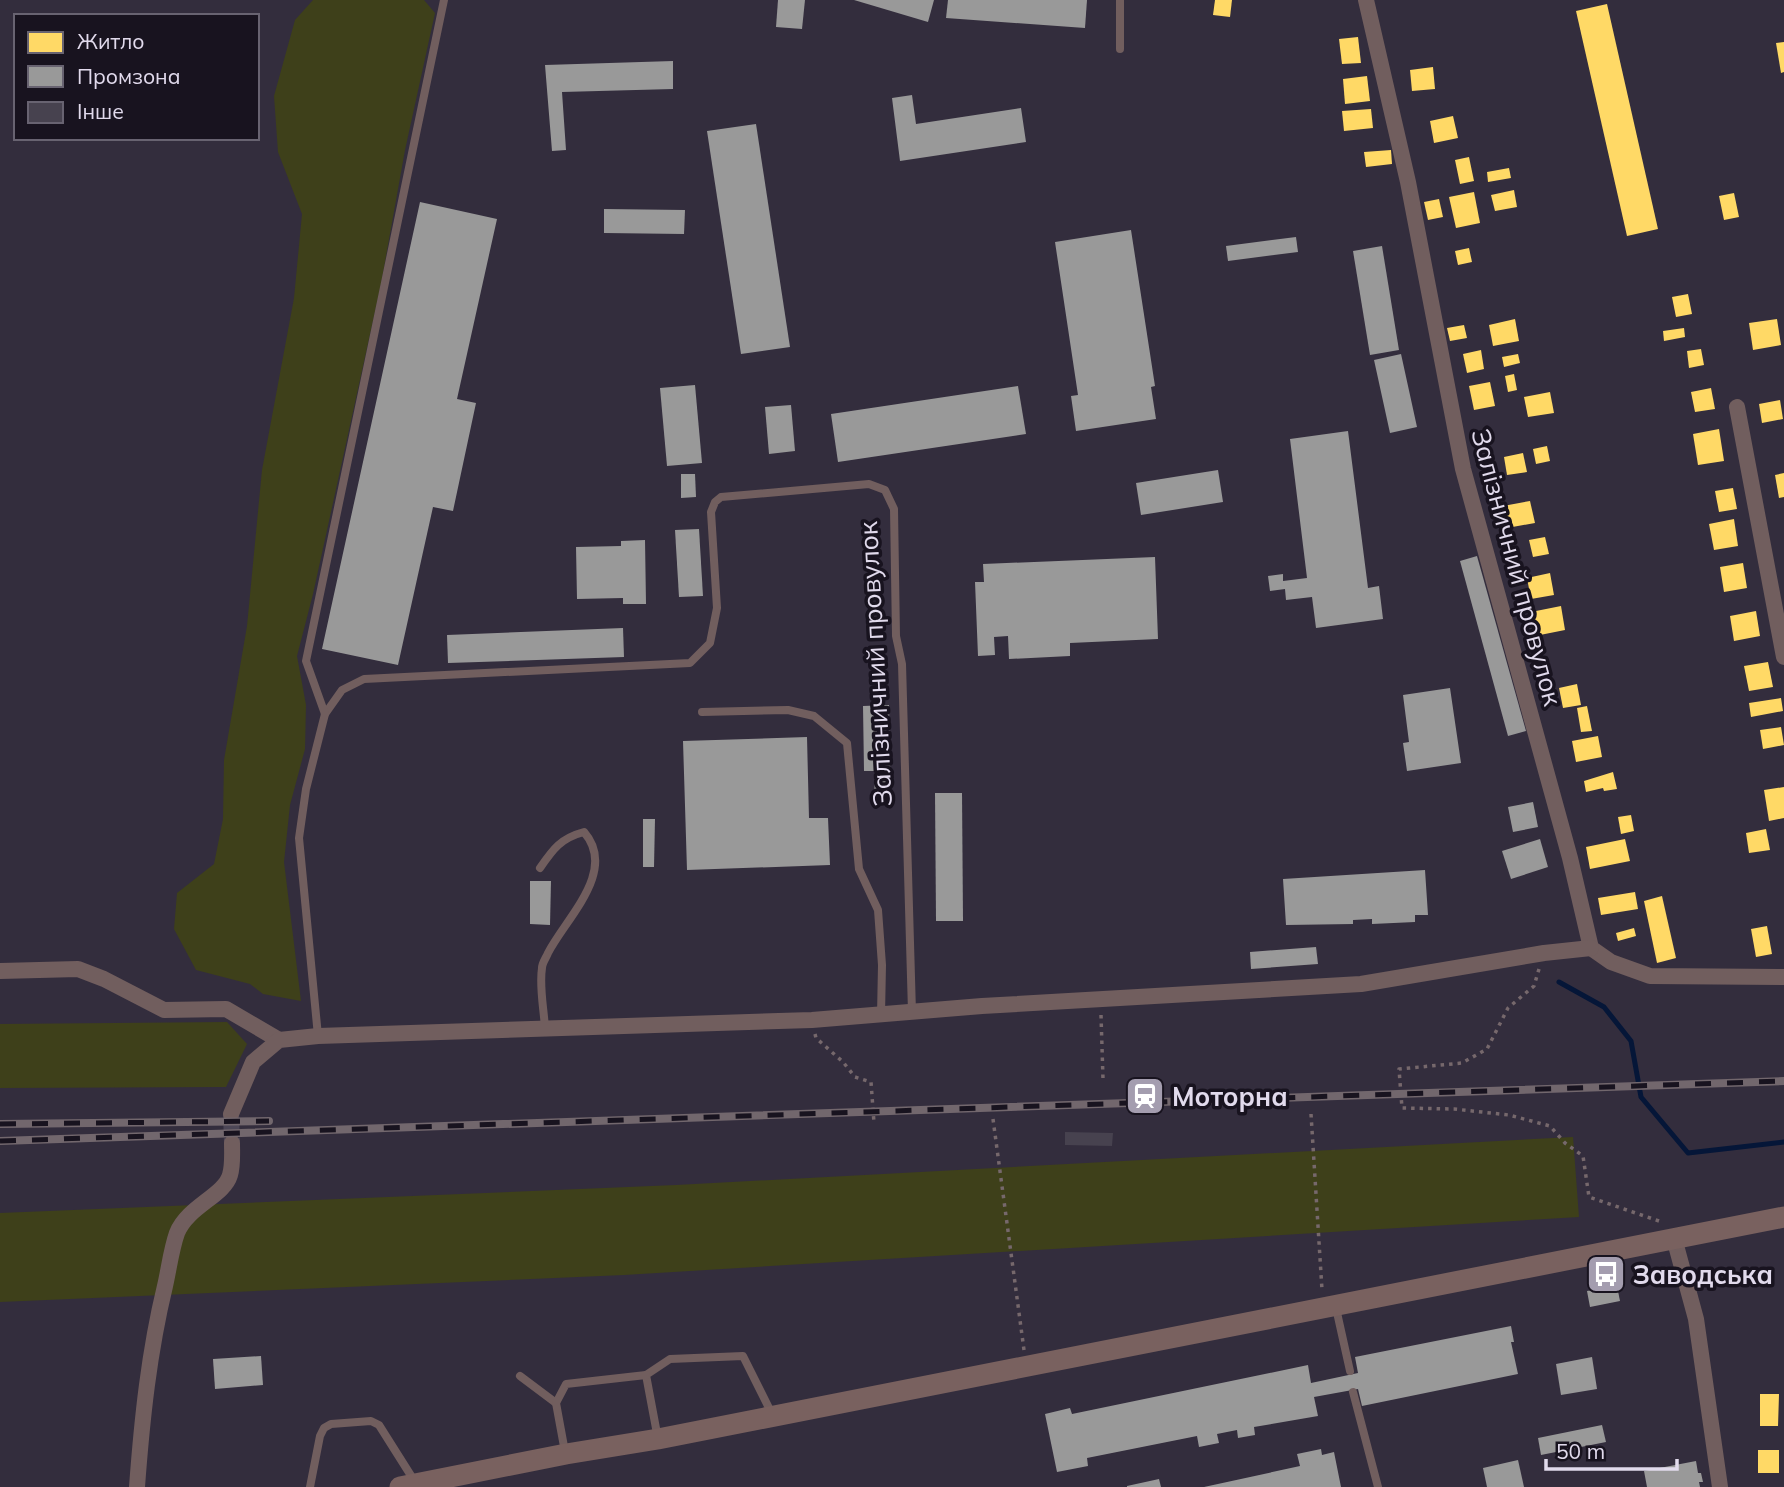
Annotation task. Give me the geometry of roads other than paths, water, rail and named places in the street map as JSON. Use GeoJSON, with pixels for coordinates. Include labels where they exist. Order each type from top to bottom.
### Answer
{"type":"FeatureCollection","features":[{"type":"Feature","properties":{"kind":"main road"},"geometry":{"type":"LineString","coordinates":[[409,1486],[1784,1217]]}},
{"type":"Feature","properties":{"kind":"street","name":"Залізничний провулок"},"geometry":{"type":"LineString","coordinates":[[1366,0],[1408,182],[1462,469],[1570,858],[1591,948]]}},
{"type":"Feature","properties":{"kind":"street"},"geometry":{"type":"LineString","coordinates":[[1737,407],[1784,657]]}},
{"type":"Feature","properties":{"kind":"street"},"geometry":{"type":"LineString","coordinates":[[231,1114],[253,1062],[279,1040],[318,1036],[811,1020],[1361,984],[1544,953],[1591,948],[1611,962],[1650,976],[1784,977]]}},
{"type":"Feature","properties":{"kind":"street"},"geometry":{"type":"LineString","coordinates":[[0,971],[78,969],[104,979],[164,1010],[226,1009],[279,1040]]}},
{"type":"Feature","properties":{"kind":"street"},"geometry":{"type":"LineString","coordinates":[[137,1487],[143,1410],[158,1314],[176,1235],[191,1211],[224,1185],[230,1176],[232,1143]]}},
{"type":"Feature","properties":{"kind":"street"},"geometry":{"type":"LineString","coordinates":[[1674,1238],[1696,1319],[1720,1487]]}},
{"type":"Feature","properties":{"kind":"lane"},"geometry":{"type":"LineString","coordinates":[[318,1036],[299,838],[306,789],[325,714],[306,661],[444,0]]}},
{"type":"Feature","properties":{"kind":"lane"},"geometry":{"type":"LineString","coordinates":[[1120,0],[1120,49]]}},
{"type":"Feature","properties":{"kind":"lane","name":"Залізничний провулок"},"geometry":{"type":"LineString","coordinates":[[325,714],[342,690],[364,680],[690,663],[710,643],[717,608],[711,512],[720,497],[869,484],[885,490],[894,509],[896,636],[902,664],[912,1012]]}},
{"type":"Feature","properties":{"kind":"lane"},"geometry":{"type":"LineString","coordinates":[[702,712],[788,710],[814,716],[847,743],[859,869],[878,909],[882,965],[881,1015]]}},
{"type":"Feature","properties":{"kind":"lane"},"geometry":{"type":"LineString","coordinates":[[540,868],[552,850],[568,836],[584,832],[593,842],[595,867],[583,900],[555,939],[541,967],[545,1028]]}},
{"type":"Feature","properties":{"kind":"lane"},"geometry":{"type":"LineString","coordinates":[[1330,1306],[1350,1371]]}},
{"type":"Feature","properties":{"kind":"lane"},"geometry":{"type":"LineString","coordinates":[[566,1454],[556,1403],[566,1384],[646,1375],[670,1359],[743,1356],[773,1416]]}},
{"type":"Feature","properties":{"kind":"lane"},"geometry":{"type":"LineString","coordinates":[[646,1375],[658,1439]]}},
{"type":"Feature","properties":{"kind":"lane"},"geometry":{"type":"LineString","coordinates":[[520,1376],[556,1403]]}},
{"type":"Feature","properties":{"kind":"lane"},"geometry":{"type":"LineString","coordinates":[[1353,1392],[1378,1487]]}},
{"type":"Feature","properties":{"kind":"lane"},"geometry":{"type":"LineString","coordinates":[[310,1487],[324,1428],[331,1424],[371,1421],[379,1425],[409,1486]]}},
{"type":"Feature","properties":{"kind":"waterway"},"geometry":{"type":"LineString","coordinates":[[1559,982],[1604,1007],[1631,1041],[1641,1097],[1688,1153],[1784,1142]]}},
{"type":"Feature","properties":{"kind":"tunnel"},"geometry":{"type":"LineString","coordinates":[[231,1114],[232,1143]]}},
{"type":"Feature","properties":{"kind":"railway"},"geometry":{"type":"LineString","coordinates":[[0,1141],[1784,1081]]}},
{"type":"Feature","properties":{"kind":"railway"},"geometry":{"type":"LineString","coordinates":[[0,1124],[269,1121]]}},
{"type":"Feature","properties":{"kind":"place","name":"Моторна"},"geometry":{"type":"Point","coordinates":[1145,1096]}},
{"type":"Feature","properties":{"kind":"place","name":"Заводська"},"geometry":{"type":"Point","coordinates":[1606,1274]}}]}
